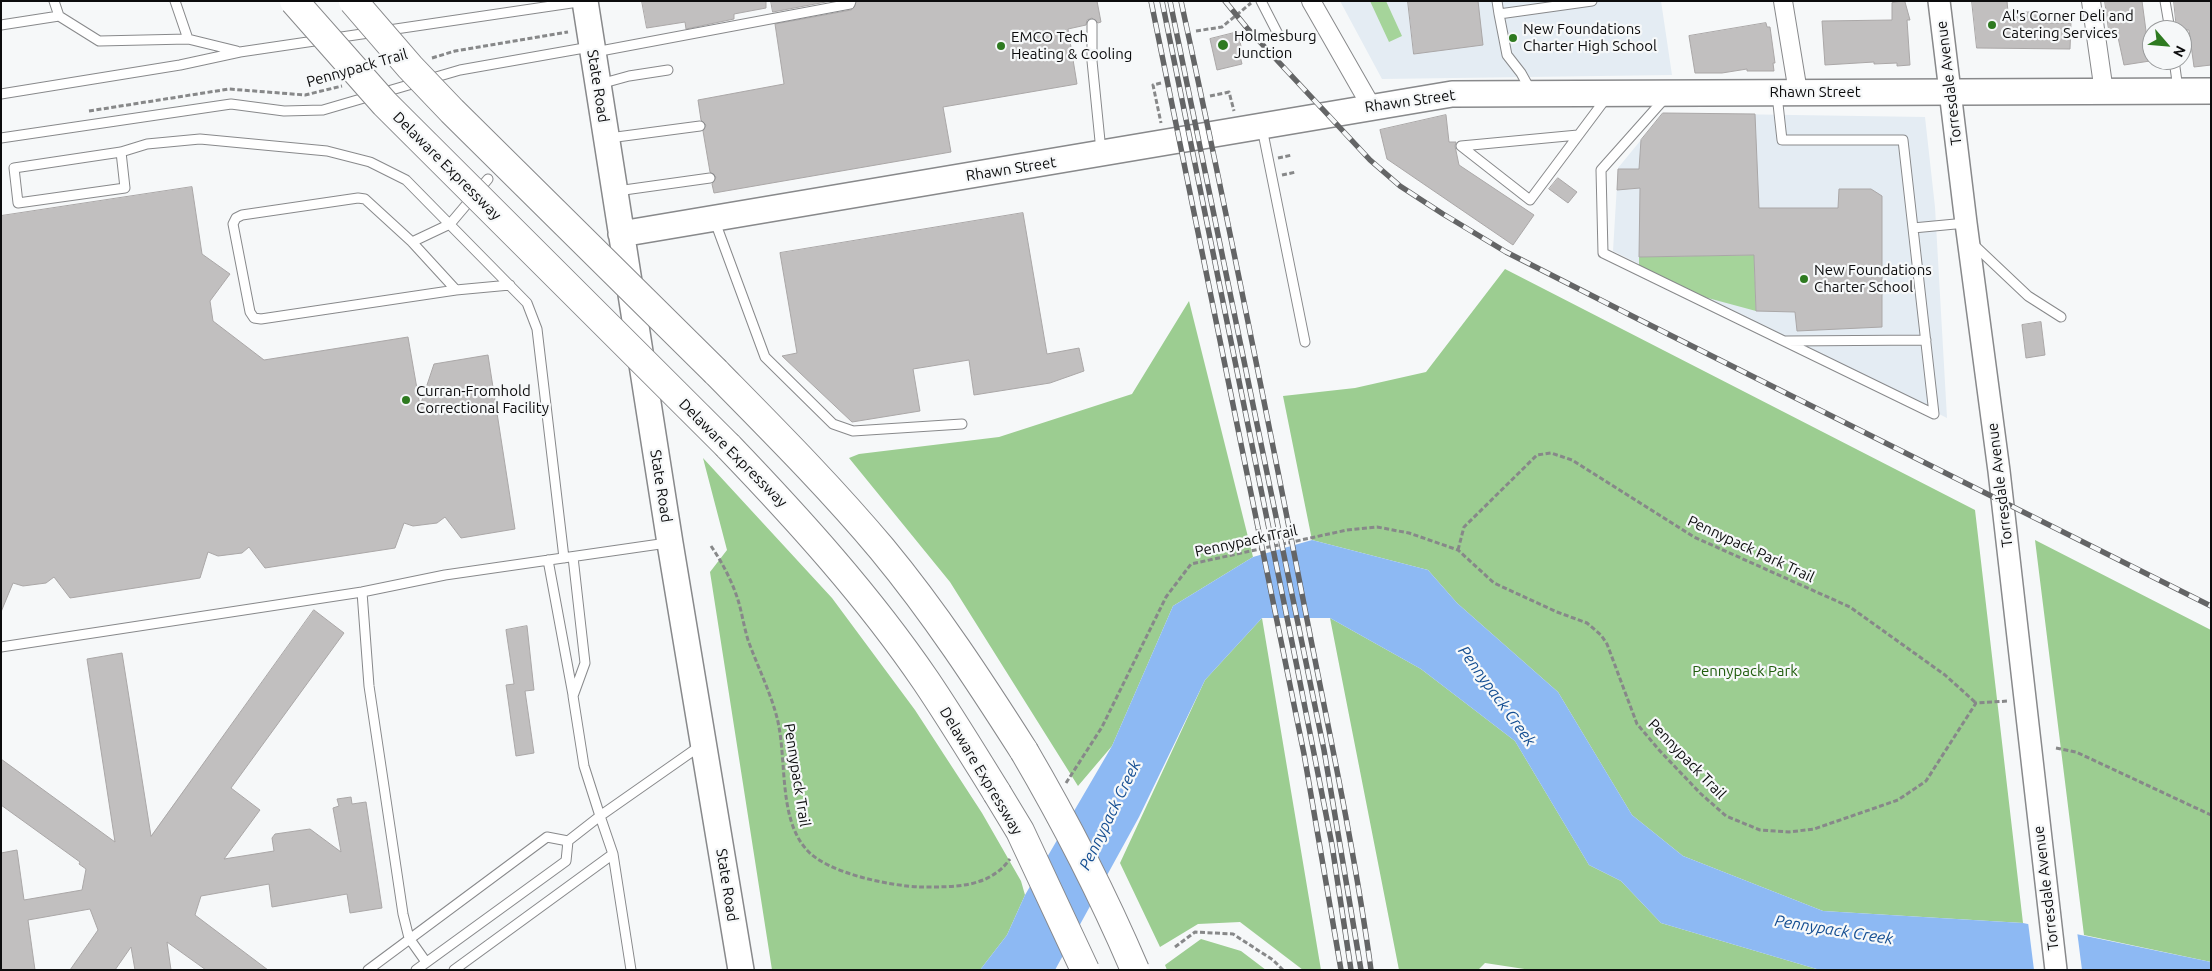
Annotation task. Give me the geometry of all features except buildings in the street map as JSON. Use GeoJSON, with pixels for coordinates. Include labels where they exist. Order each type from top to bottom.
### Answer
{"type":"FeatureCollection","features":[{"type":"Feature","properties":{"kind":"highway","name":"Delaware Expressway"},"geometry":{"type":"LineString","coordinates":[[294,1],[385,104],[728,446],[803,524],[852,583],[926,680],[997,793],[1020,832],[1085,970]]}},
{"type":"Feature","properties":{"kind":"highway"},"geometry":{"type":"LineString","coordinates":[[353,1],[410,67],[447,106],[810,466],[883,551],[966,659],[1024,751],[1056,806],[1118,929],[1135,970]]}},
{"type":"Feature","properties":{"kind":"main road","name":"State Road"},"geometry":{"type":"LineString","coordinates":[[585,1],[620,234],[741,970]]}},
{"type":"Feature","properties":{"kind":"main road","name":"Rhawn Street"},"geometry":{"type":"LineString","coordinates":[[620,234],[1102,154],[1370,106],[1452,94],[2211,91]]}},
{"type":"Feature","properties":{"kind":"street"},"geometry":{"type":"LineString","coordinates":[[1311,1],[1370,106]]}},
{"type":"Feature","properties":{"kind":"street"},"geometry":{"type":"LineString","coordinates":[[1783,1],[1788,92]]}},
{"type":"Feature","properties":{"kind":"street","name":"Torresdale Avenue"},"geometry":{"type":"LineString","coordinates":[[1939,1],[1999,471],[2056,970]]}},
{"type":"Feature","properties":{"kind":"street"},"geometry":{"type":"LineString","coordinates":[[2091,1],[2104,92]]}},
{"type":"Feature","properties":{"kind":"lane"},"geometry":{"type":"LineString","coordinates":[[54,1],[59,16],[99,41],[188,38],[240,52]]}},
{"type":"Feature","properties":{"kind":"lane"},"geometry":{"type":"LineString","coordinates":[[175,1],[188,38]]}},
{"type":"Feature","properties":{"kind":"lane"},"geometry":{"type":"LineString","coordinates":[[1,94],[180,65],[240,52],[585,1]]}},
{"type":"Feature","properties":{"kind":"lane"},"geometry":{"type":"LineString","coordinates":[[1,138],[230,104],[284,111],[323,110],[460,70],[850,4],[851,1]]}},
{"type":"Feature","properties":{"kind":"lane"},"geometry":{"type":"LineString","coordinates":[[1261,1],[1279,36]]}},
{"type":"Feature","properties":{"kind":"lane"},"geometry":{"type":"LineString","coordinates":[[1498,1],[1507,55],[1521,73],[1532,93]]}},
{"type":"Feature","properties":{"kind":"lane"},"geometry":{"type":"LineString","coordinates":[[1499,14],[1592,1]]}},
{"type":"Feature","properties":{"kind":"lane"},"geometry":{"type":"LineString","coordinates":[[2166,1],[2169,20]]}},
{"type":"Feature","properties":{"kind":"lane"},"geometry":{"type":"LineString","coordinates":[[1,25],[59,16]]}},
{"type":"Feature","properties":{"kind":"lane"},"geometry":{"type":"LineString","coordinates":[[1092,24],[1092,61],[1102,154]]}},
{"type":"Feature","properties":{"kind":"lane"},"geometry":{"type":"LineString","coordinates":[[598,84],[630,76],[668,70]]}},
{"type":"Feature","properties":{"kind":"lane"},"geometry":{"type":"LineString","coordinates":[[2176,70],[2179,92]]}},
{"type":"Feature","properties":{"kind":"lane"},"geometry":{"type":"LineString","coordinates":[[1670,92],[1601,170],[1602,253],[1934,414],[1903,140],[1782,140],[1788,92]]}},
{"type":"Feature","properties":{"kind":"lane"},"geometry":{"type":"LineString","coordinates":[[1578,136],[1461,146],[1530,200],[1578,136],[1610,93]]}},
{"type":"Feature","properties":{"kind":"lane"},"geometry":{"type":"LineString","coordinates":[[1261,125],[1305,342]]}},
{"type":"Feature","properties":{"kind":"lane"},"geometry":{"type":"LineString","coordinates":[[606,139],[700,126]]}},
{"type":"Feature","properties":{"kind":"lane"},"geometry":{"type":"LineString","coordinates":[[121,152],[125,188],[18,203],[14,168],[121,152],[148,144],[200,139],[327,151],[370,162],[406,180],[527,304],[537,329],[585,663],[573,696]]}},
{"type":"Feature","properties":{"kind":"lane"},"geometry":{"type":"LineString","coordinates":[[614,192],[710,178]]}},
{"type":"Feature","properties":{"kind":"lane"},"geometry":{"type":"LineString","coordinates":[[412,242],[450,224],[488,179]]}},
{"type":"Feature","properties":{"kind":"lane"},"geometry":{"type":"LineString","coordinates":[[456,290],[412,242],[370,202],[358,198],[242,214],[236,218],[234,224],[250,312],[254,318],[261,319],[456,290],[510,285]]}},
{"type":"Feature","properties":{"kind":"lane"},"geometry":{"type":"LineString","coordinates":[[714,219],[765,357],[833,424],[853,431],[962,424]]}},
{"type":"Feature","properties":{"kind":"lane"},"geometry":{"type":"LineString","coordinates":[[1913,228],[1967,232],[2028,296],[2062,317]]}},
{"type":"Feature","properties":{"kind":"lane"},"geometry":{"type":"LineString","coordinates":[[1783,341],[1926,340]]}},
{"type":"Feature","properties":{"kind":"lane"},"geometry":{"type":"LineString","coordinates":[[1,647],[362,592],[445,575],[670,543]]}},
{"type":"Feature","properties":{"kind":"lane"},"geometry":{"type":"LineString","coordinates":[[548,560],[584,766],[613,854],[631,970]]}},
{"type":"Feature","properties":{"kind":"lane"},"geometry":{"type":"LineString","coordinates":[[362,592],[369,686],[403,914],[409,938],[426,962]]}},
{"type":"Feature","properties":{"kind":"lane"},"geometry":{"type":"LineString","coordinates":[[368,970],[546,837],[568,840],[703,744]]}},
{"type":"Feature","properties":{"kind":"lane"},"geometry":{"type":"LineString","coordinates":[[416,970],[566,861],[568,840]]}},
{"type":"Feature","properties":{"kind":"lane"},"geometry":{"type":"LineString","coordinates":[[454,970],[613,854]]}},
{"type":"Feature","properties":{"kind":"path"},"geometry":{"type":"LineString","coordinates":[[1196,31],[1222,27],[1253,1]]}},
{"type":"Feature","properties":{"kind":"path","name":"Pennypack Trail"},"geometry":{"type":"LineString","coordinates":[[428,59],[455,51],[568,32]]}},
{"type":"Feature","properties":{"kind":"path"},"geometry":{"type":"LineString","coordinates":[[1160,118],[1153,85],[1161,83]]}},
{"type":"Feature","properties":{"kind":"path","name":"Pennypack Trail"},"geometry":{"type":"LineString","coordinates":[[87,111],[229,89],[305,95],[346,85]]}},
{"type":"Feature","properties":{"kind":"path"},"geometry":{"type":"LineString","coordinates":[[1210,96],[1229,92],[1233,107]]}},
{"type":"Feature","properties":{"kind":"path","name":"Pennypack Park Trail"},"geometry":{"type":"LineString","coordinates":[[1458,550],[1464,527],[1537,455],[1551,453],[1572,460],[1694,537],[1850,607],[1945,675],[1976,703]]}},
{"type":"Feature","properties":{"kind":"path","name":"Pennypack Trail"},"geometry":{"type":"LineString","coordinates":[[1061,790],[1102,727],[1166,597],[1191,564],[1346,530],[1377,527],[1409,533],[1458,550],[1494,583],[1557,612],[1587,623],[1601,635],[1607,644],[1638,724],[1660,751],[1700,794],[1726,816],[1760,830],[1789,832],[1814,829],[1898,800],[1926,781],[1976,703]]}},
{"type":"Feature","properties":{"kind":"path","name":"Pennypack Trail"},"geometry":{"type":"LineString","coordinates":[[710,546],[720,559],[738,599],[746,635],[776,715],[789,812],[795,835],[806,850],[819,861],[832,868],[900,886],[940,887],[974,885],[990,878],[1012,857]]}},
{"type":"Feature","properties":{"kind":"path"},"geometry":{"type":"LineString","coordinates":[[1976,703],[2010,700]]}},
{"type":"Feature","properties":{"kind":"path"},"geometry":{"type":"LineString","coordinates":[[2056,748],[2076,752],[2211,815]]}},
{"type":"Feature","properties":{"kind":"path"},"geometry":{"type":"LineString","coordinates":[[1175,947],[1195,932],[1233,934],[1273,960],[1283,970]]}},
{"type":"Feature","properties":{"kind":"shaded area","name":"New Foundations Charter High School"},"geometry":{"type":"Polygon","coordinates":[[[1340,1],[1661,1],[1672,75],[1382,79],[1340,1]]]}},
{"type":"Feature","properties":{"kind":"shaded area","name":"New Foundations Charter School"},"geometry":{"type":"Polygon","coordinates":[[[1663,113],[1925,117],[1935,207],[1947,418],[1613,251],[1618,168],[1663,113]]]}},
{"type":"Feature","properties":{"kind":"green space"},"geometry":{"type":"Polygon","coordinates":[[[1370,1],[1386,1],[1402,36],[1389,42],[1370,1]]]}},
{"type":"Feature","properties":{"kind":"green space"},"geometry":{"type":"Polygon","coordinates":[[[1754,255],[1756,311],[1667,287],[1639,273],[1639,257],[1754,255]]]}},
{"type":"Feature","properties":{"kind":"green space","name":"Pennypack Park"},"geometry":{"type":"Polygon","coordinates":[[[1505,269],[1975,510],[2023,923],[1823,911],[1683,856],[1632,815],[1558,692],[1457,603],[1428,570],[1312,540],[1283,396],[1355,388],[1426,372],[1505,269]]]}},
{"type":"Feature","properties":{"kind":"green space"},"geometry":{"type":"Polygon","coordinates":[[[1189,301],[1253,557],[1173,606],[1112,746],[1078,786],[950,582],[849,458],[859,454],[999,437],[1132,394],[1189,301]]]}},
{"type":"Feature","properties":{"kind":"green space"},"geometry":{"type":"Polygon","coordinates":[[[703,458],[832,598],[915,710],[982,813],[1021,881],[1025,895],[1007,935],[980,970],[772,970],[710,572],[727,550],[703,458]]]}},
{"type":"Feature","properties":{"kind":"green space"},"geometry":{"type":"Polygon","coordinates":[[[2035,540],[2211,630],[2211,962],[2084,935],[2035,540]]]}},
{"type":"Feature","properties":{"kind":"green space"},"geometry":{"type":"Polygon","coordinates":[[[1262,618],[1321,970],[1303,970],[1240,922],[1198,924],[1160,947],[1120,863],[1205,680],[1262,618]]]}},
{"type":"Feature","properties":{"kind":"green space"},"geometry":{"type":"Polygon","coordinates":[[[1330,618],[1421,669],[1515,741],[1589,865],[1621,881],[1661,923],[1820,970],[1531,970],[1485,963],[1478,970],[1399,970],[1330,618]]]}},
{"type":"Feature","properties":{"kind":"green space"},"geometry":{"type":"Polygon","coordinates":[[[1201,939],[1241,951],[1266,970],[1167,970],[1165,965],[1201,939]]]}},
{"type":"Feature","properties":{"kind":"water","name":"Pennypack Creek"},"geometry":{"type":"Polygon","coordinates":[[[1312,540],[1428,570],[1457,603],[1558,692],[1632,815],[1683,856],[1823,911],[2023,923],[2211,962],[2211,970],[1820,970],[1661,923],[1621,881],[1589,865],[1515,741],[1421,669],[1330,618],[1262,618],[1205,680],[1139,817],[1055,970],[980,970],[1007,935],[1025,895],[1112,746],[1173,606],[1253,557],[1312,540]]]}},
{"type":"Feature","properties":{"kind":"pier"},"geometry":{"type":"Polygon","coordinates":[[[2028,922],[2077,931],[2082,970],[2034,970],[2028,922]]]}},
{"type":"Feature","properties":{"kind":"railway"},"geometry":{"type":"LineString","coordinates":[[1151,1],[1304,754],[1341,970]]}},
{"type":"Feature","properties":{"kind":"railway"},"geometry":{"type":"LineString","coordinates":[[1162,1],[1332,845],[1351,970]]}},
{"type":"Feature","properties":{"kind":"railway"},"geometry":{"type":"LineString","coordinates":[[1170,1],[1324,750],[1361,970]]}},
{"type":"Feature","properties":{"kind":"railway"},"geometry":{"type":"LineString","coordinates":[[1181,1],[1244,300],[1331,738],[1357,877],[1371,970]]}},
{"type":"Feature","properties":{"kind":"railway"},"geometry":{"type":"LineString","coordinates":[[1225,1],[1247,28],[1370,160],[1400,186],[1443,214],[1506,252],[2211,606]]}},
{"type":"Feature","properties":{"kind":"place","name":"Al's Corner Deli and Catering Services"},"geometry":{"type":"Point","coordinates":[1992,25]}},
{"type":"Feature","properties":{"kind":"place","name":"New Foundations Charter High School"},"geometry":{"type":"Point","coordinates":[1513,38]}},
{"type":"Feature","properties":{"kind":"place","name":"Holmesburg Junction"},"geometry":{"type":"Point","coordinates":[1223,45]}},
{"type":"Feature","properties":{"kind":"place","name":"EMCO Tech Heating & Cooling"},"geometry":{"type":"Point","coordinates":[1001,46]}},
{"type":"Feature","properties":{"kind":"place","name":"New Foundations Charter School"},"geometry":{"type":"Point","coordinates":[1804,279]}},
{"type":"Feature","properties":{"kind":"place","name":"Curran-Fromhold Correctional Facility"},"geometry":{"type":"Point","coordinates":[406,400]}}]}
